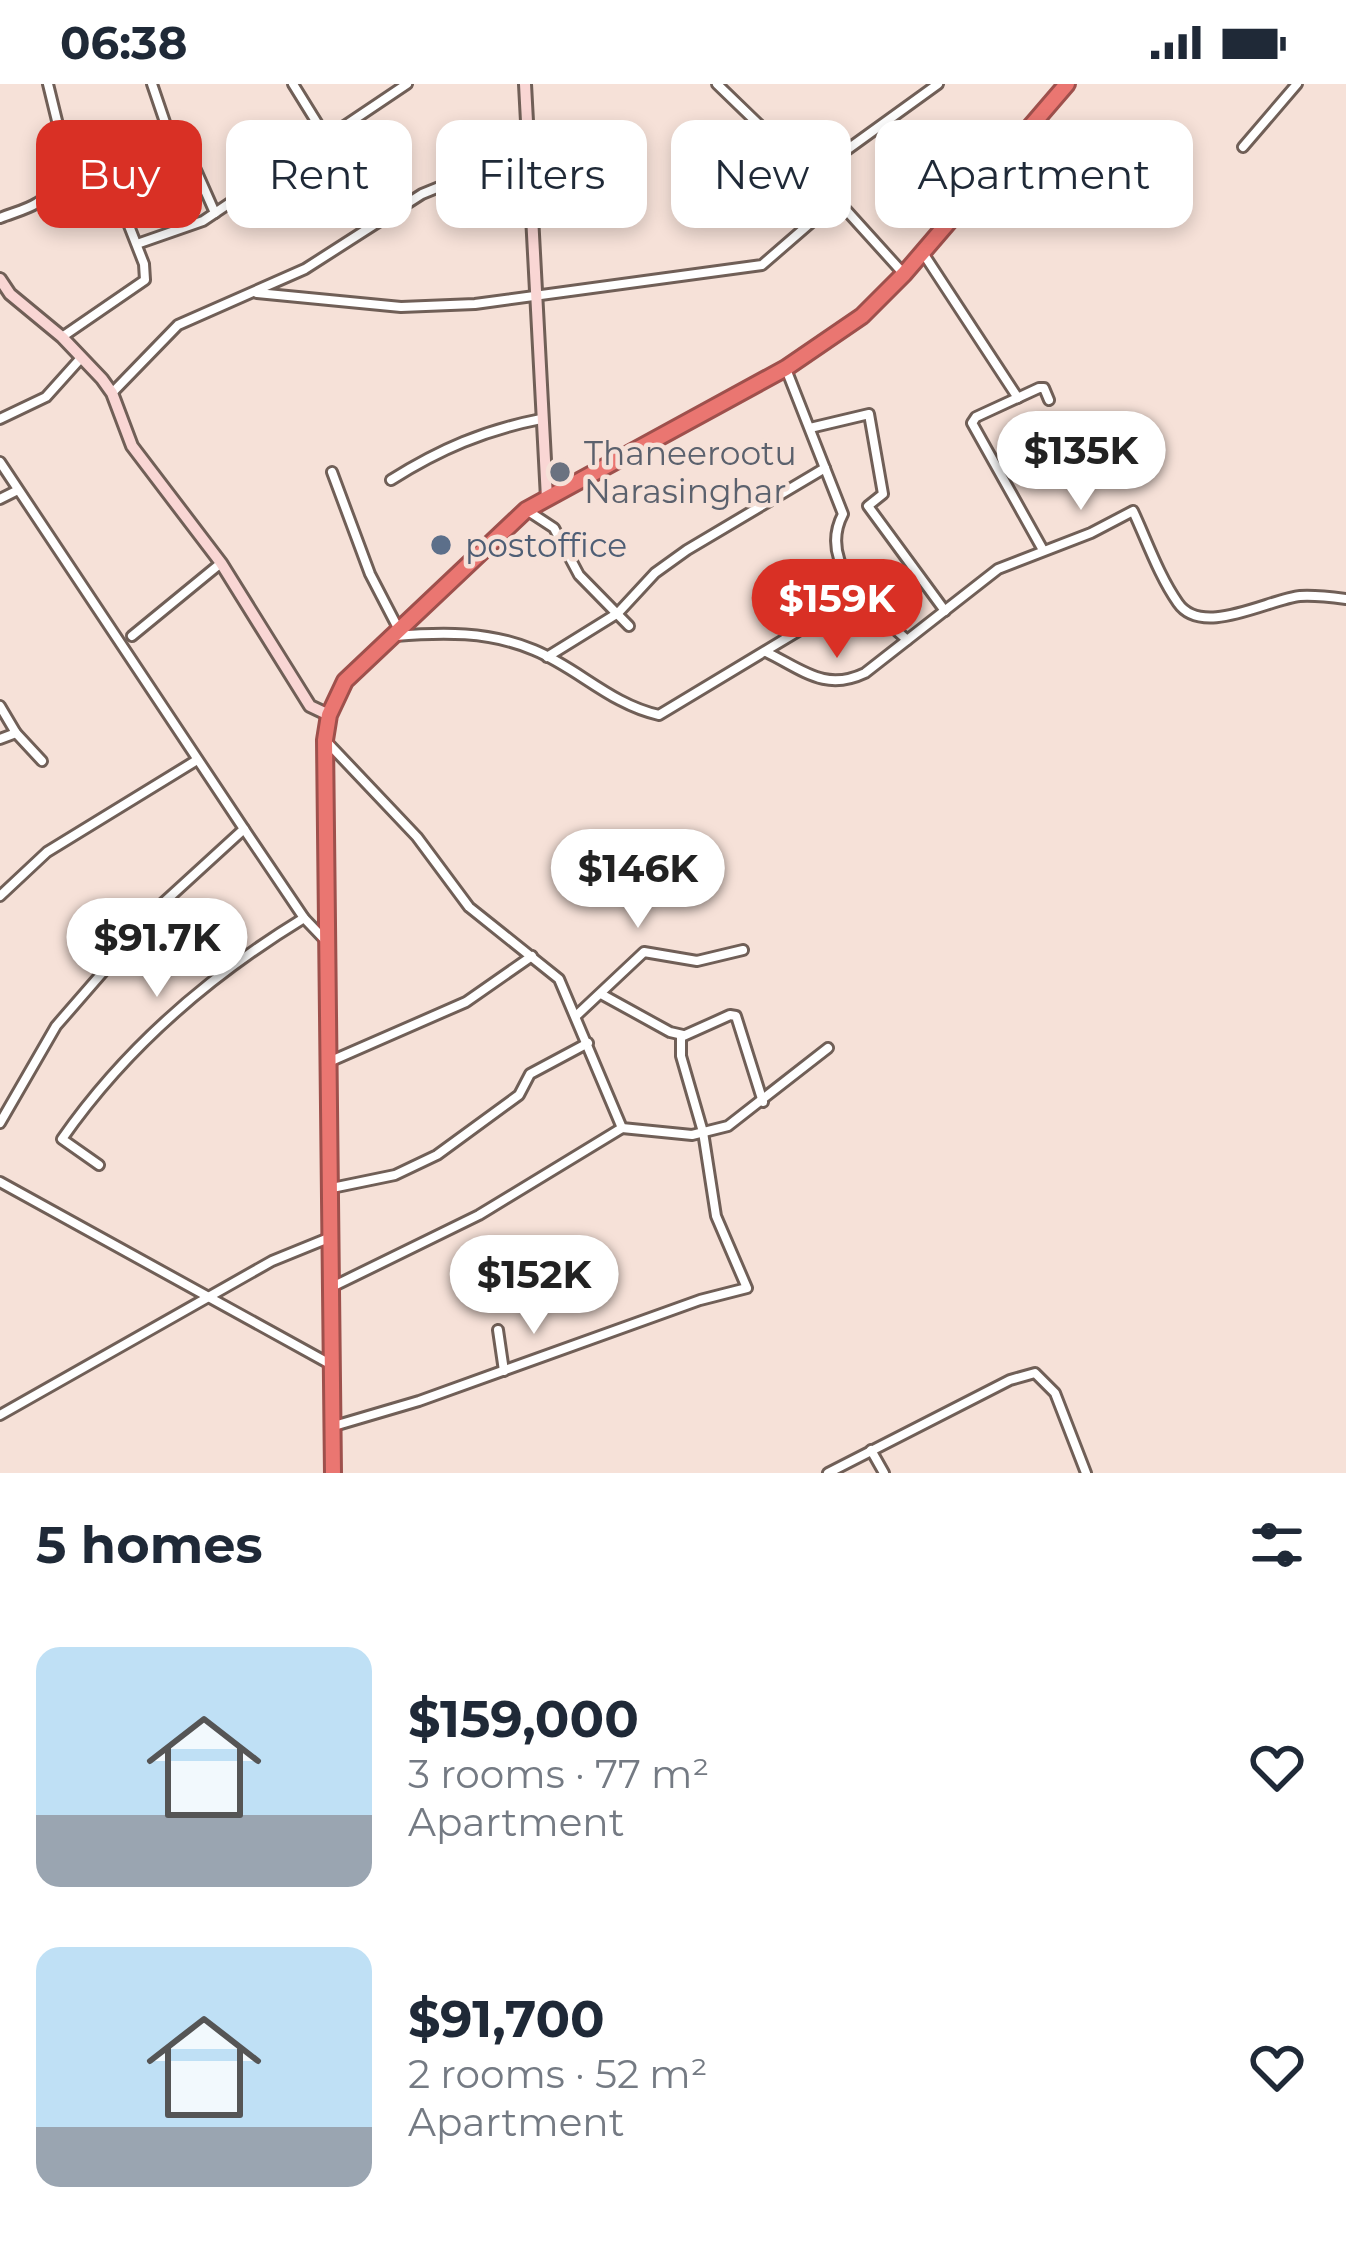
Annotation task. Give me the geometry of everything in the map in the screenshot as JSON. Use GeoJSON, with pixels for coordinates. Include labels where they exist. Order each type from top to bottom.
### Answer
{"type":"FeatureCollection","features":[{"type":"Feature","properties":{"kind":"highway"},"geometry":{"type":"LineString","coordinates":[[333,1473],[329,715],[355,668],[526,510],[786,368],[862,316],[904,274],[1057,88]]}},
{"type":"Feature","properties":{"kind":"street"},"geometry":{"type":"LineString","coordinates":[[48,84],[57,120]]}},
{"type":"Feature","properties":{"kind":"street"},"geometry":{"type":"LineString","coordinates":[[152,84],[169,134],[192,160],[215,213]]}},
{"type":"Feature","properties":{"kind":"street"},"geometry":{"type":"LineString","coordinates":[[293,84],[315,120]]}},
{"type":"Feature","properties":{"kind":"street"},"geometry":{"type":"LineString","coordinates":[[355,120],[407,84]]}},
{"type":"Feature","properties":{"kind":"street"},"geometry":{"type":"LineString","coordinates":[[525,84],[527,120]]}},
{"type":"Feature","properties":{"kind":"street"},"geometry":{"type":"LineString","coordinates":[[717,84],[755,120]]}},
{"type":"Feature","properties":{"kind":"street"},"geometry":{"type":"LineString","coordinates":[[851,147],[938,84]]}},
{"type":"Feature","properties":{"kind":"street"},"geometry":{"type":"LineString","coordinates":[[1243,147],[1297,84]]}},
{"type":"Feature","properties":{"kind":"street"},"geometry":{"type":"LineString","coordinates":[[112,393],[178,326],[305,269],[436,188]]}},
{"type":"Feature","properties":{"kind":"street"},"geometry":{"type":"LineString","coordinates":[[0,218],[36,204]]}},
{"type":"Feature","properties":{"kind":"street"},"geometry":{"type":"LineString","coordinates":[[136,244],[226,206]]}},
{"type":"Feature","properties":{"kind":"street"},"geometry":{"type":"LineString","coordinates":[[851,215],[904,274]]}},
{"type":"Feature","properties":{"kind":"street"},"geometry":{"type":"LineString","coordinates":[[62,337],[145,280],[130,228]]}},
{"type":"Feature","properties":{"kind":"street"},"geometry":{"type":"LineString","coordinates":[[533,228],[547,498]]}},
{"type":"Feature","properties":{"kind":"street"},"geometry":{"type":"LineString","coordinates":[[256,293],[401,307],[537,297],[763,266],[806,228]]}},
{"type":"Feature","properties":{"kind":"street"},"geometry":{"type":"LineString","coordinates":[[922,251],[1018,398]]}},
{"type":"Feature","properties":{"kind":"street"},"geometry":{"type":"LineString","coordinates":[[0,279],[10,295],[62,337],[112,393],[132,446],[220,563],[310,706],[329,715]]}},
{"type":"Feature","properties":{"kind":"street"},"geometry":{"type":"LineString","coordinates":[[0,419],[46,397],[82,358]]}},
{"type":"Feature","properties":{"kind":"street"},"geometry":{"type":"LineString","coordinates":[[786,368],[843,514],[836,536],[853,590],[907,640]]}},
{"type":"Feature","properties":{"kind":"street"},"geometry":{"type":"LineString","coordinates":[[1043,550],[972,422],[1044,388],[1049,400]]}},
{"type":"Feature","properties":{"kind":"street"},"geometry":{"type":"LineString","coordinates":[[809,428],[869,414],[884,494],[868,506],[945,611]]}},
{"type":"Feature","properties":{"kind":"street"},"geometry":{"type":"LineString","coordinates":[[392,480],[488,429],[541,418]]}},
{"type":"Feature","properties":{"kind":"street"},"geometry":{"type":"LineString","coordinates":[[0,462],[304,918],[330,945]]}},
{"type":"Feature","properties":{"kind":"street"},"geometry":{"type":"LineString","coordinates":[[548,657],[618,613],[655,573],[687,550],[825,468]]}},
{"type":"Feature","properties":{"kind":"street"},"geometry":{"type":"LineString","coordinates":[[332,472],[394,632],[483,635],[548,657],[601,692],[658,715],[766,652],[853,590]]}},
{"type":"Feature","properties":{"kind":"street"},"geometry":{"type":"LineString","coordinates":[[0,499],[16,491]]}},
{"type":"Feature","properties":{"kind":"street"},"geometry":{"type":"LineString","coordinates":[[526,510],[554,527],[579,575],[629,626]]}},
{"type":"Feature","properties":{"kind":"street"},"geometry":{"type":"LineString","coordinates":[[766,652],[834,683],[865,673],[998,569],[1133,511],[1180,607],[1196,617],[1258,611],[1299,596],[1346,599]]}},
{"type":"Feature","properties":{"kind":"street"},"geometry":{"type":"LineString","coordinates":[[132,636],[220,563]]}},
{"type":"Feature","properties":{"kind":"street"},"geometry":{"type":"LineString","coordinates":[[0,706],[16,733],[42,760]]}},
{"type":"Feature","properties":{"kind":"street"},"geometry":{"type":"LineString","coordinates":[[0,740],[16,733]]}},
{"type":"Feature","properties":{"kind":"street"},"geometry":{"type":"LineString","coordinates":[[326,740],[417,837],[469,907],[559,979],[622,1128]]}},
{"type":"Feature","properties":{"kind":"street"},"geometry":{"type":"LineString","coordinates":[[0,896],[47,852],[197,760]]}},
{"type":"Feature","properties":{"kind":"street"},"geometry":{"type":"LineString","coordinates":[[0,1123],[56,1026],[162,904],[244,829]]}},
{"type":"Feature","properties":{"kind":"street"},"geometry":{"type":"LineString","coordinates":[[99,1165],[62,1139],[97,1089],[140,1043],[215,978],[304,918]]}},
{"type":"Feature","properties":{"kind":"street"},"geometry":{"type":"LineString","coordinates":[[577,1016],[644,952],[698,961],[743,950]]}},
{"type":"Feature","properties":{"kind":"street"},"geometry":{"type":"LineString","coordinates":[[331,1061],[466,1002],[532,956]]}},
{"type":"Feature","properties":{"kind":"street"},"geometry":{"type":"LineString","coordinates":[[601,994],[684,1035],[736,1016],[763,1102]]}},
{"type":"Feature","properties":{"kind":"street"},"geometry":{"type":"LineString","coordinates":[[333,1426],[747,1288],[716,1216],[703,1132],[681,1056],[679,1043],[684,1035]]}},
{"type":"Feature","properties":{"kind":"street"},"geometry":{"type":"LineString","coordinates":[[332,1188],[395,1175],[437,1155],[519,1095],[530,1074],[588,1043]]}},
{"type":"Feature","properties":{"kind":"street"},"geometry":{"type":"LineString","coordinates":[[332,1286],[479,1216],[622,1128],[662,1135],[728,1126],[828,1048]]}},
{"type":"Feature","properties":{"kind":"street"},"geometry":{"type":"LineString","coordinates":[[0,1182],[332,1365]]}},
{"type":"Feature","properties":{"kind":"street"},"geometry":{"type":"LineString","coordinates":[[0,1414],[272,1261],[332,1236]]}},
{"type":"Feature","properties":{"kind":"street"},"geometry":{"type":"LineString","coordinates":[[498,1330],[504,1371]]}},
{"type":"Feature","properties":{"kind":"street"},"geometry":{"type":"LineString","coordinates":[[828,1473],[1010,1380],[1035,1373],[1055,1393],[1086,1473]]}},
{"type":"Feature","properties":{"kind":"street"},"geometry":{"type":"LineString","coordinates":[[871,1450],[884,1473]]}},
{"type":"Feature","properties":{"kind":"place","name":"Thaneerootu Narasinghar"},"geometry":{"type":"Point","coordinates":[560,472]}},
{"type":"Feature","properties":{"kind":"place","name":"postoffice"},"geometry":{"type":"Point","coordinates":[441,545]}}]}
